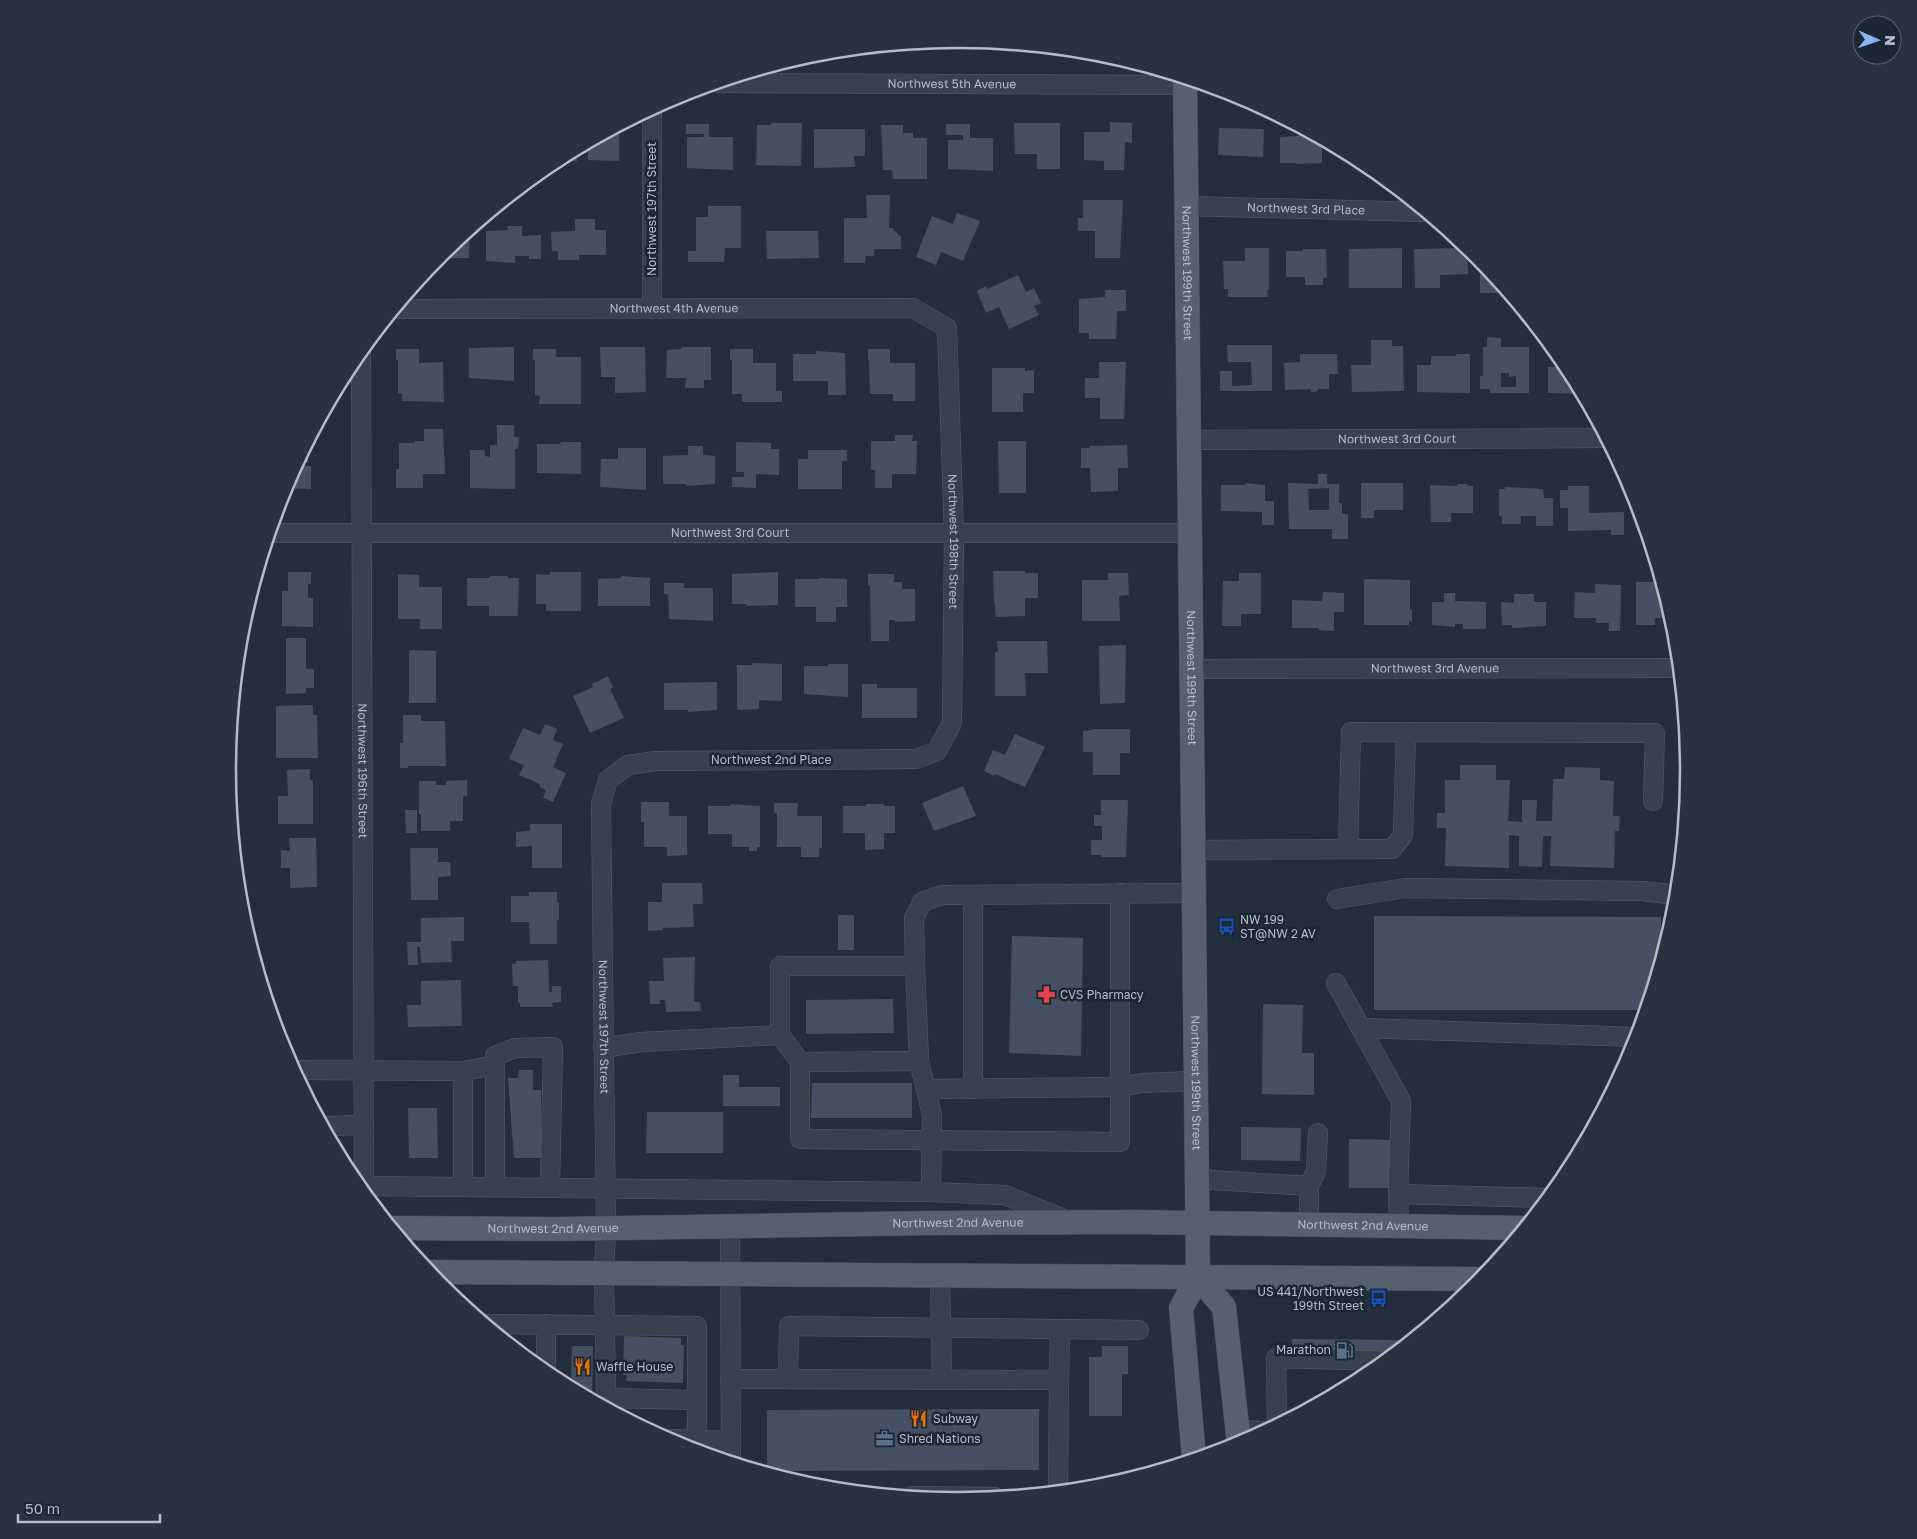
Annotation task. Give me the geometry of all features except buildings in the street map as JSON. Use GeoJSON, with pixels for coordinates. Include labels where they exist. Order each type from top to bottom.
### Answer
{"type":"FeatureCollection","features":[{"type":"Feature","properties":{"kind":"main road","name":"Northwest 199th Street"},"geometry":{"type":"LineString","coordinates":[[1185,84],[1198,1277]]}},
{"type":"Feature","properties":{"kind":"main road","name":"Northwest 2nd Avenue"},"geometry":{"type":"LineString","coordinates":[[401,1228],[606,1228],[930,1223],[1197,1223],[1516,1228]]}},
{"type":"Feature","properties":{"kind":"main road"},"geometry":{"type":"LineString","coordinates":[[441,1272],[1198,1277],[1465,1284]]}},
{"type":"Feature","properties":{"kind":"main road"},"geometry":{"type":"LineString","coordinates":[[1198,1277],[1224,1307],[1238,1436]]}},
{"type":"Feature","properties":{"kind":"main road"},"geometry":{"type":"LineString","coordinates":[[1193,1452],[1180,1308],[1198,1277]]}},
{"type":"Feature","properties":{"kind":"street","name":"Northwest 5th Avenue"},"geometry":{"type":"LineString","coordinates":[[736,83],[1178,82]]}},
{"type":"Feature","properties":{"kind":"street","name":"Northwest 197th Street"},"geometry":{"type":"LineString","coordinates":[[652,116],[652,309]]}},
{"type":"Feature","properties":{"kind":"street","name":"Northwest 3rd Place"},"geometry":{"type":"LineString","coordinates":[[1186,206],[1416,212]]}},
{"type":"Feature","properties":{"kind":"street","name":"Northwest 4th Avenue"},"geometry":{"type":"LineString","coordinates":[[403,309],[913,308],[947,328]]}},
{"type":"Feature","properties":{"kind":"street","name":"Northwest 198th Street"},"geometry":{"type":"LineString","coordinates":[[937,751],[952,722],[954,534],[947,328]]}},
{"type":"Feature","properties":{"kind":"street","name":"Northwest 196th Street"},"geometry":{"type":"LineString","coordinates":[[361,364],[362,1177]]}},
{"type":"Feature","properties":{"kind":"street","name":"Northwest 3rd Court"},"geometry":{"type":"LineString","coordinates":[[1188,440],[1600,438]]}},
{"type":"Feature","properties":{"kind":"street","name":"Northwest 3rd Court"},"geometry":{"type":"LineString","coordinates":[[276,533],[1189,533]]}},
{"type":"Feature","properties":{"kind":"street","name":"Northwest 3rd Avenue"},"geometry":{"type":"LineString","coordinates":[[1190,669],[1673,668]]}},
{"type":"Feature","properties":{"kind":"street"},"geometry":{"type":"LineString","coordinates":[[1348,849],[1351,732],[1654,733],[1653,801]]}},
{"type":"Feature","properties":{"kind":"street"},"geometry":{"type":"LineString","coordinates":[[1192,850],[1392,849],[1403,835],[1406,732]]}},
{"type":"Feature","properties":{"kind":"street","name":"Northwest 2nd Place"},"geometry":{"type":"LineString","coordinates":[[608,780],[628,765],[656,761],[916,759],[937,751]]}},
{"type":"Feature","properties":{"kind":"street","name":"Northwest 197th Street"},"geometry":{"type":"LineString","coordinates":[[608,780],[601,804],[606,1188],[604,1273],[606,1398],[697,1400]]}},
{"type":"Feature","properties":{"kind":"street"},"geometry":{"type":"LineString","coordinates":[[1337,898],[1404,888],[1642,891],[1669,894]]}},
{"type":"Feature","properties":{"kind":"street"},"geometry":{"type":"LineString","coordinates":[[915,966],[780,966],[780,1035],[800,1062],[800,1139],[1120,1142],[1120,893]]}},
{"type":"Feature","properties":{"kind":"street"},"geometry":{"type":"LineString","coordinates":[[932,1192],[932,1115],[919,1061],[915,966],[914,918],[922,902],[942,895],[1193,893]]}},
{"type":"Feature","properties":{"kind":"street"},"geometry":{"type":"LineString","coordinates":[[972,1088],[973,895]]}},
{"type":"Feature","properties":{"kind":"street"},"geometry":{"type":"LineString","coordinates":[[1336,983],[1401,1101],[1398,1194],[1399,1226]]}},
{"type":"Feature","properties":{"kind":"street"},"geometry":{"type":"LineString","coordinates":[[1361,1028],[1629,1037]]}},
{"type":"Feature","properties":{"kind":"street"},"geometry":{"type":"LineString","coordinates":[[604,1048],[641,1042],[780,1035]]}},
{"type":"Feature","properties":{"kind":"street"},"geometry":{"type":"LineString","coordinates":[[495,1187],[495,1056],[515,1048],[553,1047],[550,1187]]}},
{"type":"Feature","properties":{"kind":"street"},"geometry":{"type":"LineString","coordinates":[[800,1062],[919,1061]]}},
{"type":"Feature","properties":{"kind":"street"},"geometry":{"type":"LineString","coordinates":[[302,1069],[463,1071],[495,1065]]}},
{"type":"Feature","properties":{"kind":"street"},"geometry":{"type":"LineString","coordinates":[[463,1071],[464,1187]]}},
{"type":"Feature","properties":{"kind":"street"},"geometry":{"type":"LineString","coordinates":[[926,1089],[1120,1086],[1142,1083],[1195,1081]]}},
{"type":"Feature","properties":{"kind":"street"},"geometry":{"type":"LineString","coordinates":[[331,1126],[363,1125]]}},
{"type":"Feature","properties":{"kind":"street"},"geometry":{"type":"LineString","coordinates":[[1309,1224],[1308,1186],[1316,1170],[1318,1133]]}},
{"type":"Feature","properties":{"kind":"street"},"geometry":{"type":"LineString","coordinates":[[1196,1179],[1308,1186]]}},
{"type":"Feature","properties":{"kind":"street"},"geometry":{"type":"LineString","coordinates":[[370,1188],[550,1187],[932,1192],[1005,1195],[1074,1223]]}},
{"type":"Feature","properties":{"kind":"street"},"geometry":{"type":"LineString","coordinates":[[1398,1194],[1539,1198]]}},
{"type":"Feature","properties":{"kind":"street"},"geometry":{"type":"LineString","coordinates":[[730,1226],[731,1454]]}},
{"type":"Feature","properties":{"kind":"street"},"geometry":{"type":"LineString","coordinates":[[940,1275],[942,1380]]}},
{"type":"Feature","properties":{"kind":"street"},"geometry":{"type":"LineString","coordinates":[[546,1324],[546,1362]]}},
{"type":"Feature","properties":{"kind":"street"},"geometry":{"type":"LineString","coordinates":[[499,1326],[546,1324],[604,1329],[698,1326],[697,1440]]}},
{"type":"Feature","properties":{"kind":"street"},"geometry":{"type":"LineString","coordinates":[[788,1380],[789,1326],[1139,1330]]}},
{"type":"Feature","properties":{"kind":"street"},"geometry":{"type":"LineString","coordinates":[[604,1329],[617,1354],[617,1387],[683,1389],[688,1384],[688,1342],[698,1335]]}},
{"type":"Feature","properties":{"kind":"street"},"geometry":{"type":"LineString","coordinates":[[1058,1484],[1060,1329]]}},
{"type":"Feature","properties":{"kind":"street"},"geometry":{"type":"LineString","coordinates":[[1277,1418],[1276,1358],[1373,1361]]}},
{"type":"Feature","properties":{"kind":"street"},"geometry":{"type":"LineString","coordinates":[[730,1380],[1059,1380]]}},
{"type":"Feature","properties":{"kind":"street"},"geometry":{"type":"LineString","coordinates":[[690,1440],[730,1441]]}},
{"type":"Feature","properties":{"kind":"place","name":"NW 199 ST@NW 2 AV"},"geometry":{"type":"Point","coordinates":[1226,927]}},
{"type":"Feature","properties":{"kind":"place","name":"CVS Pharmacy"},"geometry":{"type":"Point","coordinates":[1046,995]}},
{"type":"Feature","properties":{"kind":"place","name":"US 441/Northwest 199th Street"},"geometry":{"type":"Point","coordinates":[1378,1299]}},
{"type":"Feature","properties":{"kind":"place","name":"Marathon"},"geometry":{"type":"Point","coordinates":[1345,1350]}},
{"type":"Feature","properties":{"kind":"place","name":"Waffle House"},"geometry":{"type":"Point","coordinates":[582,1367]}},
{"type":"Feature","properties":{"kind":"place","name":"Subway"},"geometry":{"type":"Point","coordinates":[919,1419]}},
{"type":"Feature","properties":{"kind":"place","name":"Shred Nations"},"geometry":{"type":"Point","coordinates":[885,1439]}}]}
